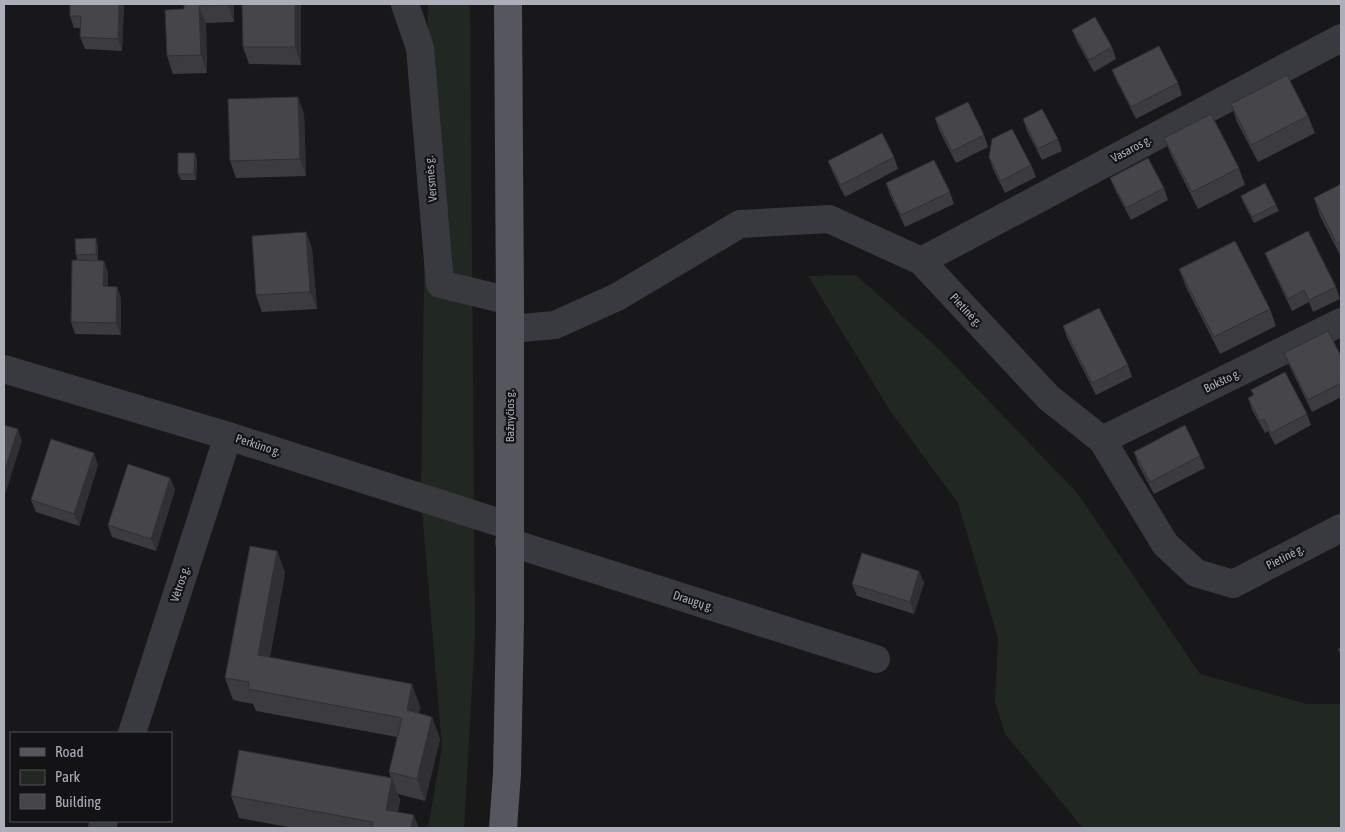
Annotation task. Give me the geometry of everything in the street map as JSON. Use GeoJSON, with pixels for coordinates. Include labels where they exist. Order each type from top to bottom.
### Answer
{"type":"FeatureCollection","features":[{"type":"Feature","properties":{"kind":"main road","name":"Bažnyčios g."},"geometry":{"type":"LineString","coordinates":[[503,828],[509,719],[510,621],[508,4]]}},
{"type":"Feature","properties":{"kind":"street","name":"Versmės g."},"geometry":{"type":"LineString","coordinates":[[405,4],[420,48],[440,284],[510,302]]}},
{"type":"Feature","properties":{"kind":"street","name":"Vasaros g."},"geometry":{"type":"LineString","coordinates":[[920,261],[1341,38]]}},
{"type":"Feature","properties":{"kind":"street","name":"Pietinė g."},"geometry":{"type":"LineString","coordinates":[[510,328],[555,325],[608,301],[740,224],[829,219],[920,261],[1049,398],[1102,440],[1165,544],[1196,573],[1232,584],[1341,528]]}},
{"type":"Feature","properties":{"kind":"street","name":"Bokšto g."},"geometry":{"type":"LineString","coordinates":[[1102,440],[1341,322]]}},
{"type":"Feature","properties":{"kind":"street","name":"Perkūno g."},"geometry":{"type":"LineString","coordinates":[[4,369],[228,436],[421,498],[510,534]]}},
{"type":"Feature","properties":{"kind":"street","name":"Vėtros g."},"geometry":{"type":"LineString","coordinates":[[132,732],[228,436]]}},
{"type":"Feature","properties":{"kind":"street","name":"Draugų g."},"geometry":{"type":"LineString","coordinates":[[510,534],[876,659]]}},
{"type":"Feature","properties":{"kind":"green space"},"geometry":{"type":"Polygon","coordinates":[[[428,4],[470,4],[475,635],[464,828],[428,828],[442,747],[421,498],[428,4]]]}},
{"type":"Feature","properties":{"kind":"green space"},"geometry":{"type":"Polygon","coordinates":[[[856,275],[940,350],[1078,494],[1200,674],[1307,704],[1341,704],[1341,828],[1083,828],[1005,734],[995,701],[998,638],[958,503],[891,412],[808,276],[856,275]]]}},
{"type":"Feature","properties":{"kind":"building"},"geometry":{"type":"Polygon","coordinates":[[[70,4],[119,4],[118,39],[80,37],[81,16],[70,16],[70,4]]]}},
{"type":"Feature","properties":{"kind":"building"},"geometry":{"type":"Polygon","coordinates":[[[184,4],[228,5],[199,6],[201,55],[167,56],[165,10],[184,9],[184,4]]]}},
{"type":"Feature","properties":{"kind":"building"},"geometry":{"type":"Polygon","coordinates":[[[242,4],[295,4],[295,47],[243,47],[242,4]]]}},
{"type":"Feature","properties":{"kind":"building"},"geometry":{"type":"Polygon","coordinates":[[[1095,17],[1112,47],[1089,60],[1072,30],[1095,17]]]}},
{"type":"Feature","properties":{"kind":"building"},"geometry":{"type":"Polygon","coordinates":[[[1159,46],[1178,83],[1131,107],[1112,70],[1159,46]]]}},
{"type":"Feature","properties":{"kind":"building"},"geometry":{"type":"Polygon","coordinates":[[[1287,75],[1308,116],[1251,145],[1231,104],[1287,75]]]}},
{"type":"Feature","properties":{"kind":"building"},"geometry":{"type":"Polygon","coordinates":[[[298,97],[300,159],[230,161],[228,99],[298,97]]]}},
{"type":"Feature","properties":{"kind":"building"},"geometry":{"type":"Polygon","coordinates":[[[968,102],[984,135],[952,151],[935,118],[968,102]]]}},
{"type":"Feature","properties":{"kind":"building"},"geometry":{"type":"Polygon","coordinates":[[[1042,109],[1058,139],[1038,149],[1023,119],[1042,109]]]}},
{"type":"Feature","properties":{"kind":"building"},"geometry":{"type":"Polygon","coordinates":[[[1211,114],[1239,168],[1192,192],[1164,138],[1211,114]]]}},
{"type":"Feature","properties":{"kind":"building"},"geometry":{"type":"Polygon","coordinates":[[[1012,129],[1031,165],[1001,181],[989,157],[992,139],[1012,129]]]}},
{"type":"Feature","properties":{"kind":"building"},"geometry":{"type":"Polygon","coordinates":[[[882,133],[894,157],[841,185],[828,161],[882,133]]]}},
{"type":"Feature","properties":{"kind":"building"},"geometry":{"type":"Polygon","coordinates":[[[178,153],[195,153],[194,174],[178,174],[178,153]]]}},
{"type":"Feature","properties":{"kind":"building"},"geometry":{"type":"Polygon","coordinates":[[[1148,158],[1164,188],[1126,208],[1110,178],[1148,158]]]}},
{"type":"Feature","properties":{"kind":"building"},"geometry":{"type":"Polygon","coordinates":[[[934,160],[950,192],[901,215],[886,183],[934,160]]]}},
{"type":"Feature","properties":{"kind":"building"},"geometry":{"type":"Polygon","coordinates":[[[1265,183],[1276,205],[1252,217],[1241,196],[1265,183]]]}},
{"type":"Feature","properties":{"kind":"building"},"geometry":{"type":"Polygon","coordinates":[[[1341,184],[1341,242],[1337,244],[1314,198],[1341,184]]]}},
{"type":"Feature","properties":{"kind":"building"},"geometry":{"type":"Polygon","coordinates":[[[1308,231],[1336,287],[1309,300],[1304,290],[1288,299],[1265,253],[1308,231]]]}},
{"type":"Feature","properties":{"kind":"building"},"geometry":{"type":"Polygon","coordinates":[[[306,232],[310,292],[256,295],[252,236],[306,232]]]}},
{"type":"Feature","properties":{"kind":"building"},"geometry":{"type":"Polygon","coordinates":[[[96,238],[96,254],[76,255],[75,239],[96,238]]]}},
{"type":"Feature","properties":{"kind":"building"},"geometry":{"type":"Polygon","coordinates":[[[1235,241],[1270,309],[1214,337],[1179,269],[1235,241]]]}},
{"type":"Feature","properties":{"kind":"building"},"geometry":{"type":"Polygon","coordinates":[[[72,260],[104,261],[103,286],[117,287],[116,323],[71,322],[72,260]]]}},
{"type":"Feature","properties":{"kind":"building"},"geometry":{"type":"Polygon","coordinates":[[[1099,308],[1128,365],[1092,383],[1063,326],[1099,308]]]}},
{"type":"Feature","properties":{"kind":"building"},"geometry":{"type":"Polygon","coordinates":[[[1328,331],[1341,356],[1341,383],[1308,400],[1284,353],[1328,331]]]}},
{"type":"Feature","properties":{"kind":"building"},"geometry":{"type":"Polygon","coordinates":[[[1285,372],[1307,414],[1271,433],[1264,419],[1260,421],[1248,398],[1254,395],[1251,390],[1285,372]]]}},
{"type":"Feature","properties":{"kind":"building"},"geometry":{"type":"Polygon","coordinates":[[[4,425],[18,429],[4,473],[4,425]]]}},
{"type":"Feature","properties":{"kind":"building"},"geometry":{"type":"Polygon","coordinates":[[[1185,425],[1200,456],[1150,482],[1134,452],[1185,425]]]}},
{"type":"Feature","properties":{"kind":"building"},"geometry":{"type":"Polygon","coordinates":[[[51,439],[94,453],[74,514],[31,500],[51,439]]]}},
{"type":"Feature","properties":{"kind":"building"},"geometry":{"type":"Polygon","coordinates":[[[128,464],[170,478],[151,539],[108,525],[128,464]]]}},
{"type":"Feature","properties":{"kind":"building"},"geometry":{"type":"Polygon","coordinates":[[[250,546],[277,551],[258,655],[412,684],[407,710],[432,717],[417,779],[389,772],[402,718],[248,689],[249,682],[225,678],[250,546]]]}},
{"type":"Feature","properties":{"kind":"building"},"geometry":{"type":"Polygon","coordinates":[[[862,553],[919,571],[910,602],[852,584],[862,553]]]}},
{"type":"Feature","properties":{"kind":"building"},"geometry":{"type":"Polygon","coordinates":[[[239,750],[392,778],[386,810],[414,815],[411,828],[372,828],[373,822],[231,796],[239,750]]]}}]}
